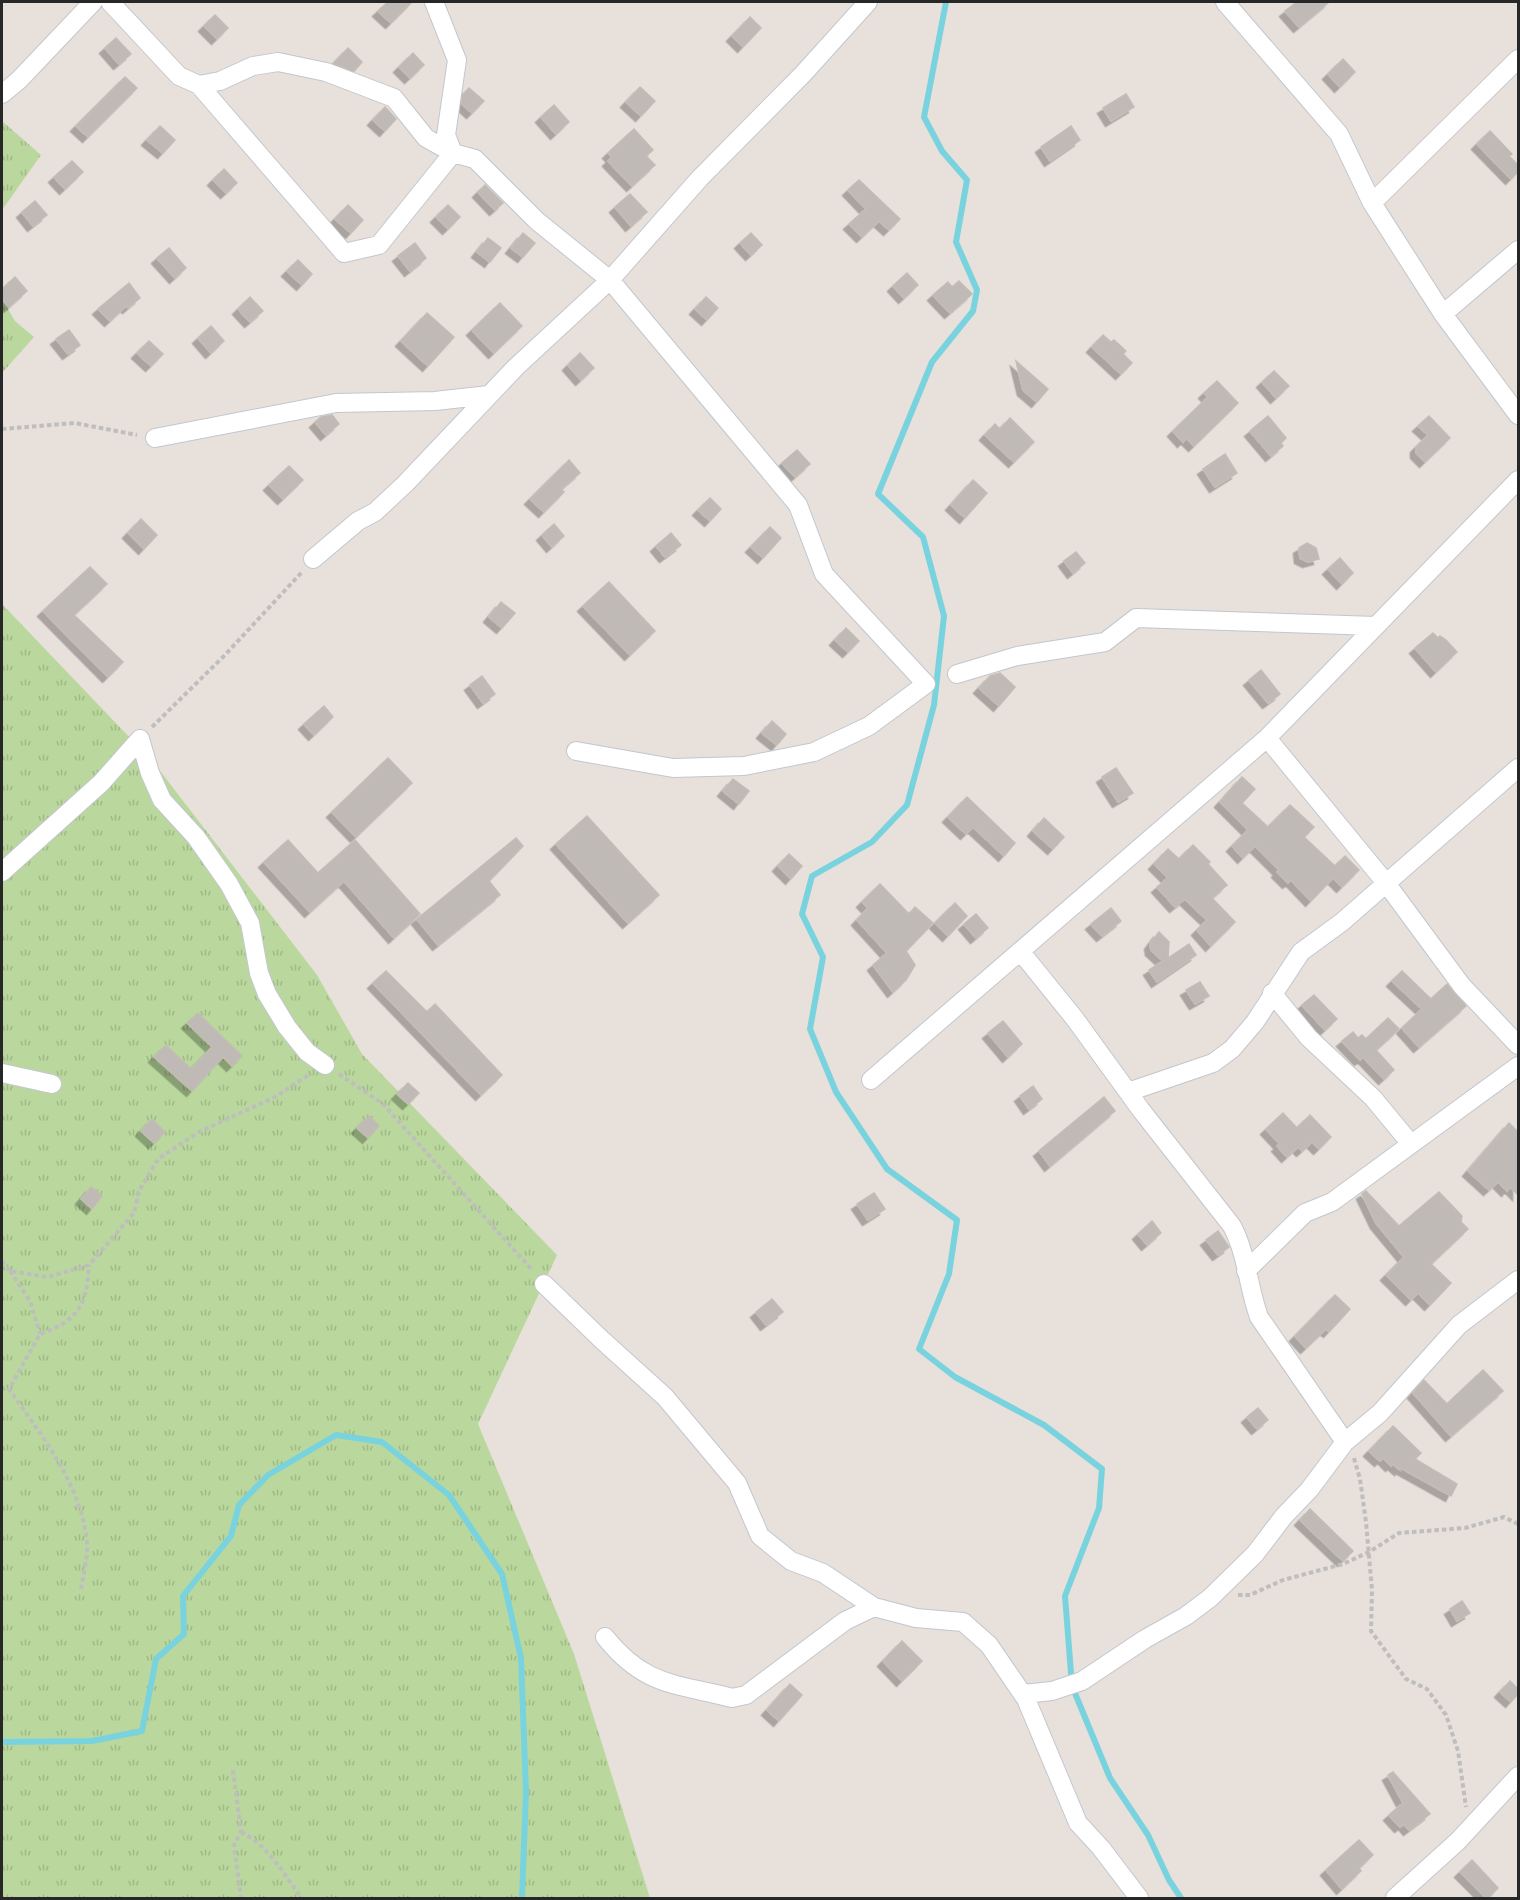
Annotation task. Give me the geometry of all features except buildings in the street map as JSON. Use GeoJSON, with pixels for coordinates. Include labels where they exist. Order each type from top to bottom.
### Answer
{"type":"FeatureCollection","features":[{"type":"Feature","properties":{"kind":"street"},"geometry":{"type":"LineString","coordinates":[[2,94],[19,80],[93,2]]}},
{"type":"Feature","properties":{"kind":"street"},"geometry":{"type":"LineString","coordinates":[[110,2],[179,76],[199,85],[344,253],[379,245],[453,153]]}},
{"type":"Feature","properties":{"kind":"street"},"geometry":{"type":"LineString","coordinates":[[434,2],[457,60],[446,135],[453,153]]}},
{"type":"Feature","properties":{"kind":"street"},"geometry":{"type":"LineString","coordinates":[[313,559],[398,491],[516,367],[610,280],[700,178],[803,74],[868,2]]}},
{"type":"Feature","properties":{"kind":"street"},"geometry":{"type":"LineString","coordinates":[[1225,2],[1339,134],[1372,203],[1443,314],[1518,415]]}},
{"type":"Feature","properties":{"kind":"street"},"geometry":{"type":"LineString","coordinates":[[1372,203],[1518,59]]}},
{"type":"Feature","properties":{"kind":"street"},"geometry":{"type":"LineString","coordinates":[[199,85],[220,81],[253,66],[278,62],[326,72],[394,98],[426,138],[453,153],[475,159],[537,221],[610,280],[798,505],[824,574],[926,684],[869,726],[814,752],[802,755],[744,766],[673,768],[576,751]]}},
{"type":"Feature","properties":{"kind":"street"},"geometry":{"type":"LineString","coordinates":[[1443,314],[1518,250]]}},
{"type":"Feature","properties":{"kind":"street"},"geometry":{"type":"LineString","coordinates":[[155,438],[336,403],[435,401],[489,395]]}},
{"type":"Feature","properties":{"kind":"street"},"geometry":{"type":"LineString","coordinates":[[871,1080],[1267,738],[1518,480]]}},
{"type":"Feature","properties":{"kind":"street"},"geometry":{"type":"LineString","coordinates":[[957,674],[1017,656],[1105,642],[1136,618],[1376,626]]}},
{"type":"Feature","properties":{"kind":"street"},"geometry":{"type":"LineString","coordinates":[[1267,738],[1386,883],[1462,986],[1518,1046]]}},
{"type":"Feature","properties":{"kind":"street"},"geometry":{"type":"LineString","coordinates":[[2,872],[101,783],[140,739]]}},
{"type":"Feature","properties":{"kind":"street"},"geometry":{"type":"LineString","coordinates":[[140,739],[150,773],[162,800],[196,837],[229,884],[250,923],[259,974],[267,994],[301,1043],[325,1065]]}},
{"type":"Feature","properties":{"kind":"street"},"geometry":{"type":"LineString","coordinates":[[1128,1092],[1213,1063],[1255,1022],[1301,952],[1342,922],[1483,802],[1518,768]]}},
{"type":"Feature","properties":{"kind":"street"},"geometry":{"type":"LineString","coordinates":[[1020,951],[1075,1019],[1128,1092],[1232,1226],[1242,1244],[1246,1271],[1259,1317],[1345,1442]]}},
{"type":"Feature","properties":{"kind":"street"},"geometry":{"type":"LineString","coordinates":[[1272,993],[1309,1038],[1373,1098],[1412,1144]]}},
{"type":"Feature","properties":{"kind":"street"},"geometry":{"type":"LineString","coordinates":[[1246,1271],[1305,1213],[1332,1202],[1518,1066]]}},
{"type":"Feature","properties":{"kind":"street"},"geometry":{"type":"LineString","coordinates":[[2,1074],[52,1084]]}},
{"type":"Feature","properties":{"kind":"street"},"geometry":{"type":"LineString","coordinates":[[1023,1694],[1052,1691],[1082,1681],[1145,1639],[1186,1616],[1217,1592],[1255,1554],[1284,1516],[1310,1490],[1345,1442],[1380,1413],[1459,1325],[1518,1280]]}},
{"type":"Feature","properties":{"kind":"street"},"geometry":{"type":"LineString","coordinates":[[544,1284],[672,1406],[738,1483],[760,1536],[791,1561],[823,1573],[874,1607],[916,1618],[963,1622],[989,1645],[1023,1694],[1078,1823],[1101,1848],[1139,1899]]}},
{"type":"Feature","properties":{"kind":"street"},"geometry":{"type":"LineString","coordinates":[[605,1637],[631,1665],[646,1676],[732,1698],[746,1695],[845,1621],[874,1607]]}},
{"type":"Feature","properties":{"kind":"street"},"geometry":{"type":"LineString","coordinates":[[1395,1899],[1469,1830],[1518,1776]]}},
{"type":"Feature","properties":{"kind":"path"},"geometry":{"type":"LineString","coordinates":[[2,429],[75,423],[155,438]]}},
{"type":"Feature","properties":{"kind":"path"},"geometry":{"type":"LineString","coordinates":[[140,739],[225,655],[313,559]]}},
{"type":"Feature","properties":{"kind":"path"},"geometry":{"type":"LineString","coordinates":[[10,1271],[48,1277],[89,1265],[134,1213],[139,1191],[158,1159],[199,1132],[274,1097],[325,1065],[383,1104],[544,1284]]}},
{"type":"Feature","properties":{"kind":"path"},"geometry":{"type":"LineString","coordinates":[[2,1261],[30,1301],[40,1334]]}},
{"type":"Feature","properties":{"kind":"path"},"geometry":{"type":"LineString","coordinates":[[81,1589],[87,1546],[83,1513],[66,1475],[9,1389],[40,1334],[59,1327],[81,1310],[88,1289],[89,1265]]}},
{"type":"Feature","properties":{"kind":"path"},"geometry":{"type":"LineString","coordinates":[[1345,1442],[1356,1461],[1360,1479],[1369,1552],[1371,1631],[1406,1679],[1427,1689],[1446,1715],[1460,1760],[1469,1830]]}},
{"type":"Feature","properties":{"kind":"path"},"geometry":{"type":"LineString","coordinates":[[1217,1592],[1250,1595],[1283,1580],[1317,1573],[1369,1552],[1399,1533],[1465,1528],[1503,1517],[1518,1524]]}},
{"type":"Feature","properties":{"kind":"path"},"geometry":{"type":"LineString","coordinates":[[233,1770],[242,1832],[234,1845],[241,1899]]}},
{"type":"Feature","properties":{"kind":"path"},"geometry":{"type":"LineString","coordinates":[[242,1832],[253,1838],[276,1860],[302,1899]]}},
{"type":"Feature","properties":{"kind":"green space"},"geometry":{"type":"Polygon","coordinates":[[[2,121],[41,155],[2,210],[2,121]]]}},
{"type":"Feature","properties":{"kind":"green space"},"geometry":{"type":"Polygon","coordinates":[[[2,299],[15,321],[34,337],[2,373],[2,299]]]}},
{"type":"Feature","properties":{"kind":"green space"},"geometry":{"type":"Polygon","coordinates":[[[2,604],[154,763],[317,975],[362,1054],[557,1255],[478,1424],[574,1654],[650,1898],[2,1898],[2,604]]]}},
{"type":"Feature","properties":{"kind":"waterway"},"geometry":{"type":"LineString","coordinates":[[946,2],[924,117],[942,151],[967,180],[956,242],[977,290],[973,311],[932,362],[878,494],[923,537],[944,616],[934,705],[907,805],[872,842],[812,876],[802,914],[823,957],[810,1029],[836,1092],[887,1169],[957,1220],[949,1274],[919,1349],[955,1377],[1044,1425],[1102,1469],[1099,1508],[1065,1596],[1072,1686],[1110,1778],[1148,1835],[1169,1880],[1181,1898]]}},
{"type":"Feature","properties":{"kind":"waterway"},"geometry":{"type":"LineString","coordinates":[[2,1742],[92,1741],[142,1731],[156,1659],[184,1634],[183,1596],[231,1536],[239,1505],[268,1475],[336,1435],[382,1442],[449,1495],[502,1574],[521,1658],[526,1791],[522,1898]]}}]}
